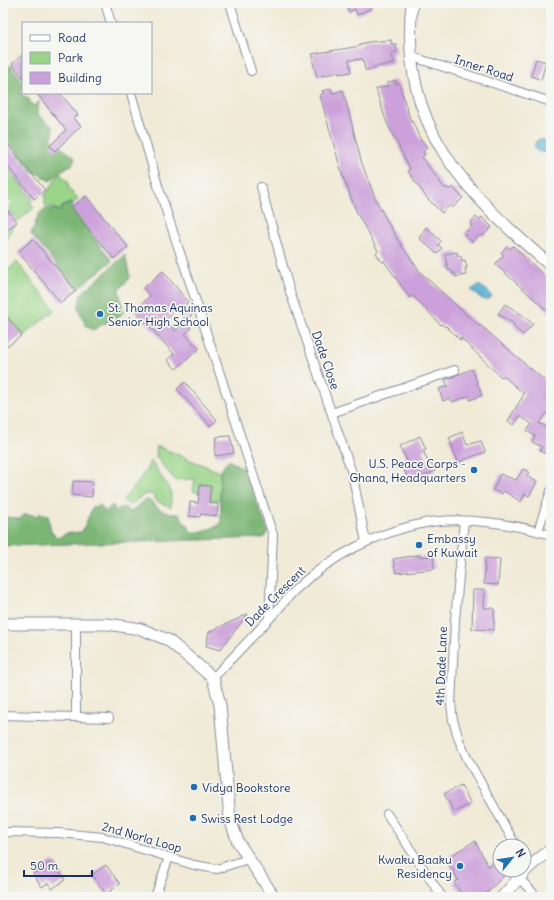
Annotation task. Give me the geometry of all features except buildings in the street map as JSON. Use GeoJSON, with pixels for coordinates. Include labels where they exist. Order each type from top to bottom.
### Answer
{"type":"FeatureCollection","features":[{"type":"Feature","properties":{"kind":"street"},"geometry":{"type":"LineString","coordinates":[[105,3],[111,22]]}},
{"type":"Feature","properties":{"kind":"street"},"geometry":{"type":"LineString","coordinates":[[230,3],[251,70]]}},
{"type":"Feature","properties":{"kind":"street"},"geometry":{"type":"LineString","coordinates":[[412,3],[410,56],[415,88],[427,121],[446,156],[475,196],[517,237],[551,266]]}},
{"type":"Feature","properties":{"kind":"street","name":"Inner Road"},"geometry":{"type":"LineString","coordinates":[[410,56],[551,102]]}},
{"type":"Feature","properties":{"kind":"street"},"geometry":{"type":"LineString","coordinates":[[132,94],[159,189],[273,535],[269,619]]}},
{"type":"Feature","properties":{"kind":"street","name":"Dade Close"},"geometry":{"type":"LineString","coordinates":[[261,187],[290,292],[356,488],[366,542]]}},
{"type":"Feature","properties":{"kind":"street"},"geometry":{"type":"LineString","coordinates":[[332,413],[455,370]]}},
{"type":"Feature","properties":{"kind":"street"},"geometry":{"type":"LineString","coordinates":[[538,531],[546,501],[551,492]]}},
{"type":"Feature","properties":{"kind":"street","name":"Dade Crescent"},"geometry":{"type":"LineString","coordinates":[[213,678],[296,589],[317,571],[366,542],[399,529],[426,523],[464,521],[538,531],[551,535]]}},
{"type":"Feature","properties":{"kind":"street","name":"4th Dade Lane"},"geometry":{"type":"LineString","coordinates":[[464,521],[455,620],[451,704],[453,720],[459,740],[512,838]]}},
{"type":"Feature","properties":{"kind":"street"},"geometry":{"type":"LineString","coordinates":[[3,624],[107,624],[141,629],[168,640],[213,678],[220,705],[230,819],[238,842],[274,897]]}},
{"type":"Feature","properties":{"kind":"street"},"geometry":{"type":"LineString","coordinates":[[76,624],[76,717]]}},
{"type":"Feature","properties":{"kind":"street"},"geometry":{"type":"LineString","coordinates":[[3,716],[109,718]]}},
{"type":"Feature","properties":{"kind":"street"},"geometry":{"type":"LineString","coordinates":[[387,814],[442,897]]}},
{"type":"Feature","properties":{"kind":"street","name":"2nd Norla Loop"},"geometry":{"type":"LineString","coordinates":[[3,832],[58,833],[103,837],[169,857],[217,869],[248,859]]}},
{"type":"Feature","properties":{"kind":"street"},"geometry":{"type":"LineString","coordinates":[[532,861],[551,849]]}},
{"type":"Feature","properties":{"kind":"street"},"geometry":{"type":"LineString","coordinates":[[155,897],[169,857]]}},
{"type":"Feature","properties":{"kind":"street"},"geometry":{"type":"LineString","coordinates":[[502,897],[519,878],[537,897]]}},
{"type":"Feature","properties":{"kind":"green space"},"geometry":{"type":"Polygon","coordinates":[[[10,65],[22,80],[21,95],[28,98],[32,105],[36,106],[39,101],[38,115],[53,127],[51,139],[75,158],[73,164],[64,169],[50,181],[31,170],[8,141],[3,145],[3,125],[8,123],[6,106],[3,103],[3,72],[5,73],[10,65]]]}},
{"type":"Feature","properties":{"kind":"green space"},"geometry":{"type":"Polygon","coordinates":[[[3,162],[33,200],[30,203],[34,208],[18,221],[8,209],[12,204],[7,199],[3,202],[3,162]]]}},
{"type":"Feature","properties":{"kind":"green space"},"geometry":{"type":"Polygon","coordinates":[[[60,173],[68,181],[69,189],[78,198],[73,204],[71,202],[62,207],[60,211],[45,205],[45,195],[60,173]]]}},
{"type":"Feature","properties":{"kind":"green space"},"geometry":{"type":"Polygon","coordinates":[[[71,203],[73,206],[71,208],[112,261],[77,289],[31,234],[39,214],[45,208],[60,211],[62,207],[71,203]]]}},
{"type":"Feature","properties":{"kind":"green space"},"geometry":{"type":"Polygon","coordinates":[[[15,225],[6,241],[3,241],[3,229],[6,232],[15,225]]]}},
{"type":"Feature","properties":{"kind":"green space"},"geometry":{"type":"Polygon","coordinates":[[[125,255],[130,278],[119,290],[123,312],[114,323],[105,323],[93,330],[86,326],[78,308],[81,294],[125,255]]]}},
{"type":"Feature","properties":{"kind":"green space"},"geometry":{"type":"Polygon","coordinates":[[[17,262],[55,310],[23,336],[3,311],[3,274],[17,262]]]}},
{"type":"Feature","properties":{"kind":"green space"},"geometry":{"type":"Polygon","coordinates":[[[157,446],[220,472],[220,500],[210,500],[211,486],[200,484],[199,493],[193,491],[195,479],[175,480],[156,457],[157,446]]]}},
{"type":"Feature","properties":{"kind":"green space"},"geometry":{"type":"Polygon","coordinates":[[[228,460],[248,471],[252,490],[268,531],[264,538],[3,546],[3,512],[5,512],[5,517],[17,518],[18,520],[25,514],[38,516],[40,513],[48,515],[51,532],[58,538],[67,533],[82,532],[93,506],[96,507],[100,505],[103,508],[104,513],[111,506],[114,506],[114,511],[124,507],[130,512],[145,500],[151,501],[164,511],[180,514],[184,523],[187,524],[190,529],[190,532],[203,532],[221,524],[220,472],[228,460]]]}},
{"type":"Feature","properties":{"kind":"green space"},"geometry":{"type":"Polygon","coordinates":[[[151,461],[171,491],[171,507],[158,502],[152,494],[145,494],[130,505],[123,500],[139,481],[151,461]]]}},
{"type":"Feature","properties":{"kind":"water"},"geometry":{"type":"Polygon","coordinates":[[[540,139],[551,142],[551,153],[537,151],[534,147],[536,141],[540,139]]]}},
{"type":"Feature","properties":{"kind":"water"},"geometry":{"type":"Polygon","coordinates":[[[479,285],[489,292],[492,297],[487,300],[482,299],[471,290],[479,285]]]}},
{"type":"Feature","properties":{"kind":"place","name":"St. Thomas Aquinas Senior High School"},"geometry":{"type":"Point","coordinates":[100,314]}},
{"type":"Feature","properties":{"kind":"place","name":"U.S. Peace Corps - Ghana, Headquarters"},"geometry":{"type":"Point","coordinates":[474,470]}},
{"type":"Feature","properties":{"kind":"place","name":"Embassy of Kuwait"},"geometry":{"type":"Point","coordinates":[419,545]}},
{"type":"Feature","properties":{"kind":"place","name":"Vidya Bookstore"},"geometry":{"type":"Point","coordinates":[194,787]}},
{"type":"Feature","properties":{"kind":"place","name":"Swiss Rest Lodge"},"geometry":{"type":"Point","coordinates":[193,818]}},
{"type":"Feature","properties":{"kind":"place","name":"Kwaku Baaku Residency"},"geometry":{"type":"Point","coordinates":[460,866]}}]}
